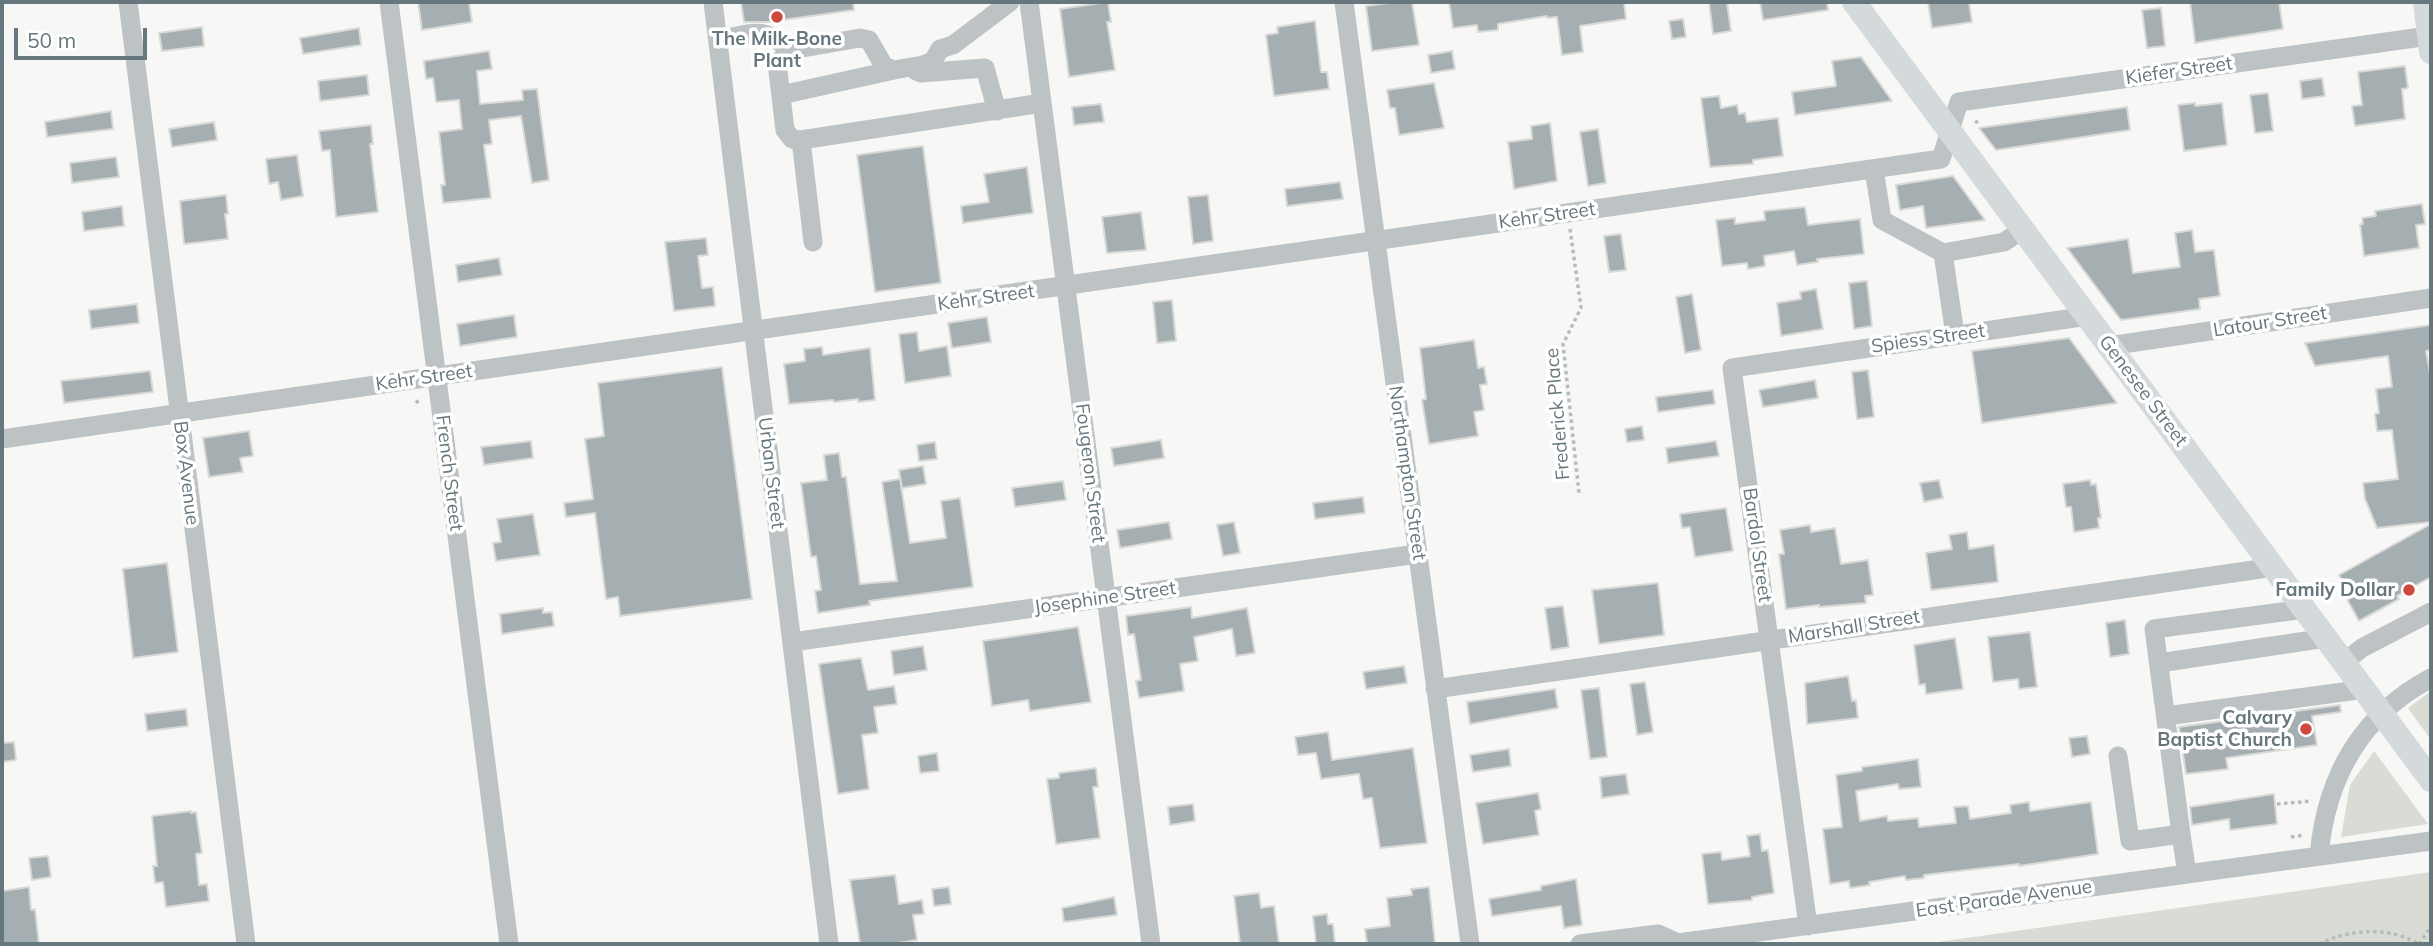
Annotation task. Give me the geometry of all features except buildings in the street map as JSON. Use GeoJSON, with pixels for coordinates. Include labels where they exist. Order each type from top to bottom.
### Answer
{"type":"FeatureCollection","features":[{"type":"Feature","properties":{"kind":"main road","name":"Genesee Street"},"geometry":{"type":"LineString","coordinates":[[1854,2],[2431,780]]}},
{"type":"Feature","properties":{"kind":"main road"},"geometry":{"type":"LineString","coordinates":[[2425,2],[2430,44]]}},
{"type":"Feature","properties":{"kind":"street","name":"Box Avenue"},"geometry":{"type":"LineString","coordinates":[[128,2],[246,944]]}},
{"type":"Feature","properties":{"kind":"street","name":"French Street"},"geometry":{"type":"LineString","coordinates":[[389,2],[509,944]]}},
{"type":"Feature","properties":{"kind":"street","name":"Urban Street"},"geometry":{"type":"LineString","coordinates":[[713,2],[829,944]]}},
{"type":"Feature","properties":{"kind":"street"},"geometry":{"type":"LineString","coordinates":[[781,95],[933,61],[940,49],[953,45],[1010,2]]}},
{"type":"Feature","properties":{"kind":"street","name":"Fougeron Street"},"geometry":{"type":"LineString","coordinates":[[1030,2],[1151,944]]}},
{"type":"Feature","properties":{"kind":"street","name":"Northampton Street"},"geometry":{"type":"LineString","coordinates":[[1344,2],[1470,944]]}},
{"type":"Feature","properties":{"kind":"street"},"geometry":{"type":"LineString","coordinates":[[718,40],[769,33],[790,51]]}},
{"type":"Feature","properties":{"kind":"street"},"geometry":{"type":"LineString","coordinates":[[996,111],[985,68],[921,73],[884,66],[869,40],[860,38],[790,51],[777,63],[785,130],[792,139],[801,140],[996,111],[1042,103]]}},
{"type":"Feature","properties":{"kind":"street","name":"Kiefer Street"},"geometry":{"type":"LineString","coordinates":[[1950,132],[1959,102],[2430,44]]}},
{"type":"Feature","properties":{"kind":"street","name":"Kehr Street"},"geometry":{"type":"LineString","coordinates":[[2,439],[1941,159],[1950,132]]}},
{"type":"Feature","properties":{"kind":"street"},"geometry":{"type":"LineString","coordinates":[[801,140],[813,242]]}},
{"type":"Feature","properties":{"kind":"street"},"geometry":{"type":"LineString","coordinates":[[1874,169],[1882,220],[1943,253],[2004,242],[2022,230]]}},
{"type":"Feature","properties":{"kind":"street"},"geometry":{"type":"LineString","coordinates":[[1943,253],[1955,335]]}},
{"type":"Feature","properties":{"kind":"street","name":"Latour Street"},"geometry":{"type":"LineString","coordinates":[[2109,346],[2431,298]]}},
{"type":"Feature","properties":{"kind":"street","name":"Spiess Street"},"geometry":{"type":"LineString","coordinates":[[1768,363],[2088,316]]}},
{"type":"Feature","properties":{"kind":"street","name":"Bardol Street"},"geometry":{"type":"LineString","coordinates":[[1768,363],[1732,368],[1808,926]]}},
{"type":"Feature","properties":{"kind":"street","name":"Josephine Street"},"geometry":{"type":"LineString","coordinates":[[792,642],[1418,554]]}},
{"type":"Feature","properties":{"kind":"street","name":"Marshall Street"},"geometry":{"type":"LineString","coordinates":[[1435,689],[2274,567]]}},
{"type":"Feature","properties":{"kind":"street"},"geometry":{"type":"LineString","coordinates":[[2187,874],[2154,629],[2305,609]]}},
{"type":"Feature","properties":{"kind":"street"},"geometry":{"type":"LineString","coordinates":[[2344,662],[2362,648],[2431,612]]}},
{"type":"Feature","properties":{"kind":"street"},"geometry":{"type":"LineString","coordinates":[[2158,663],[2326,638]]}},
{"type":"Feature","properties":{"kind":"street"},"geometry":{"type":"LineString","coordinates":[[2319,856],[2323,822],[2332,790],[2343,764],[2363,731],[2405,693],[2431,678]]}},
{"type":"Feature","properties":{"kind":"street"},"geometry":{"type":"LineString","coordinates":[[2166,716],[2365,689]]}},
{"type":"Feature","properties":{"kind":"street"},"geometry":{"type":"LineString","coordinates":[[2118,756],[2130,841],[2181,834]]}},
{"type":"Feature","properties":{"kind":"street","name":"East Parade Avenue"},"geometry":{"type":"LineString","coordinates":[[1580,944],[1658,934],[1678,944],[2431,841]]}},
{"type":"Feature","properties":{"kind":"path","name":"Frederick Place"},"geometry":{"type":"LineString","coordinates":[[1568,213],[1581,308],[1563,344],[1578,492]]}},
{"type":"Feature","properties":{"kind":"path"},"geometry":{"type":"LineString","coordinates":[[2277,804],[2305,800],[2316,802]]}},
{"type":"Feature","properties":{"kind":"path"},"geometry":{"type":"LineString","coordinates":[[2291,836],[2306,835]]}},
{"type":"Feature","properties":{"kind":"path"},"geometry":{"type":"LineString","coordinates":[[2319,944],[2367,931],[2397,934],[2419,944],[2431,927]]}},
{"type":"Feature","properties":{"kind":"shaded area"},"geometry":{"type":"Polygon","coordinates":[[[2431,691],[2431,740],[2408,708],[2431,691]]]}},
{"type":"Feature","properties":{"kind":"shaded area"},"geometry":{"type":"Polygon","coordinates":[[[2374,751],[2428,824],[2341,837],[2350,785],[2374,751]]]}},
{"type":"Feature","properties":{"kind":"shaded area"},"geometry":{"type":"Polygon","coordinates":[[[2431,872],[2431,944],[1924,944],[2431,872]]]}},
{"type":"Feature","properties":{"kind":"place","name":"The Milk-Bone Plant"},"geometry":{"type":"Point","coordinates":[777,17]}},
{"type":"Feature","properties":{"kind":"place","name":"Family Dollar"},"geometry":{"type":"Point","coordinates":[2409,590]}},
{"type":"Feature","properties":{"kind":"place","name":"Calvary Baptist Church"},"geometry":{"type":"Point","coordinates":[2306,729]}}]}
